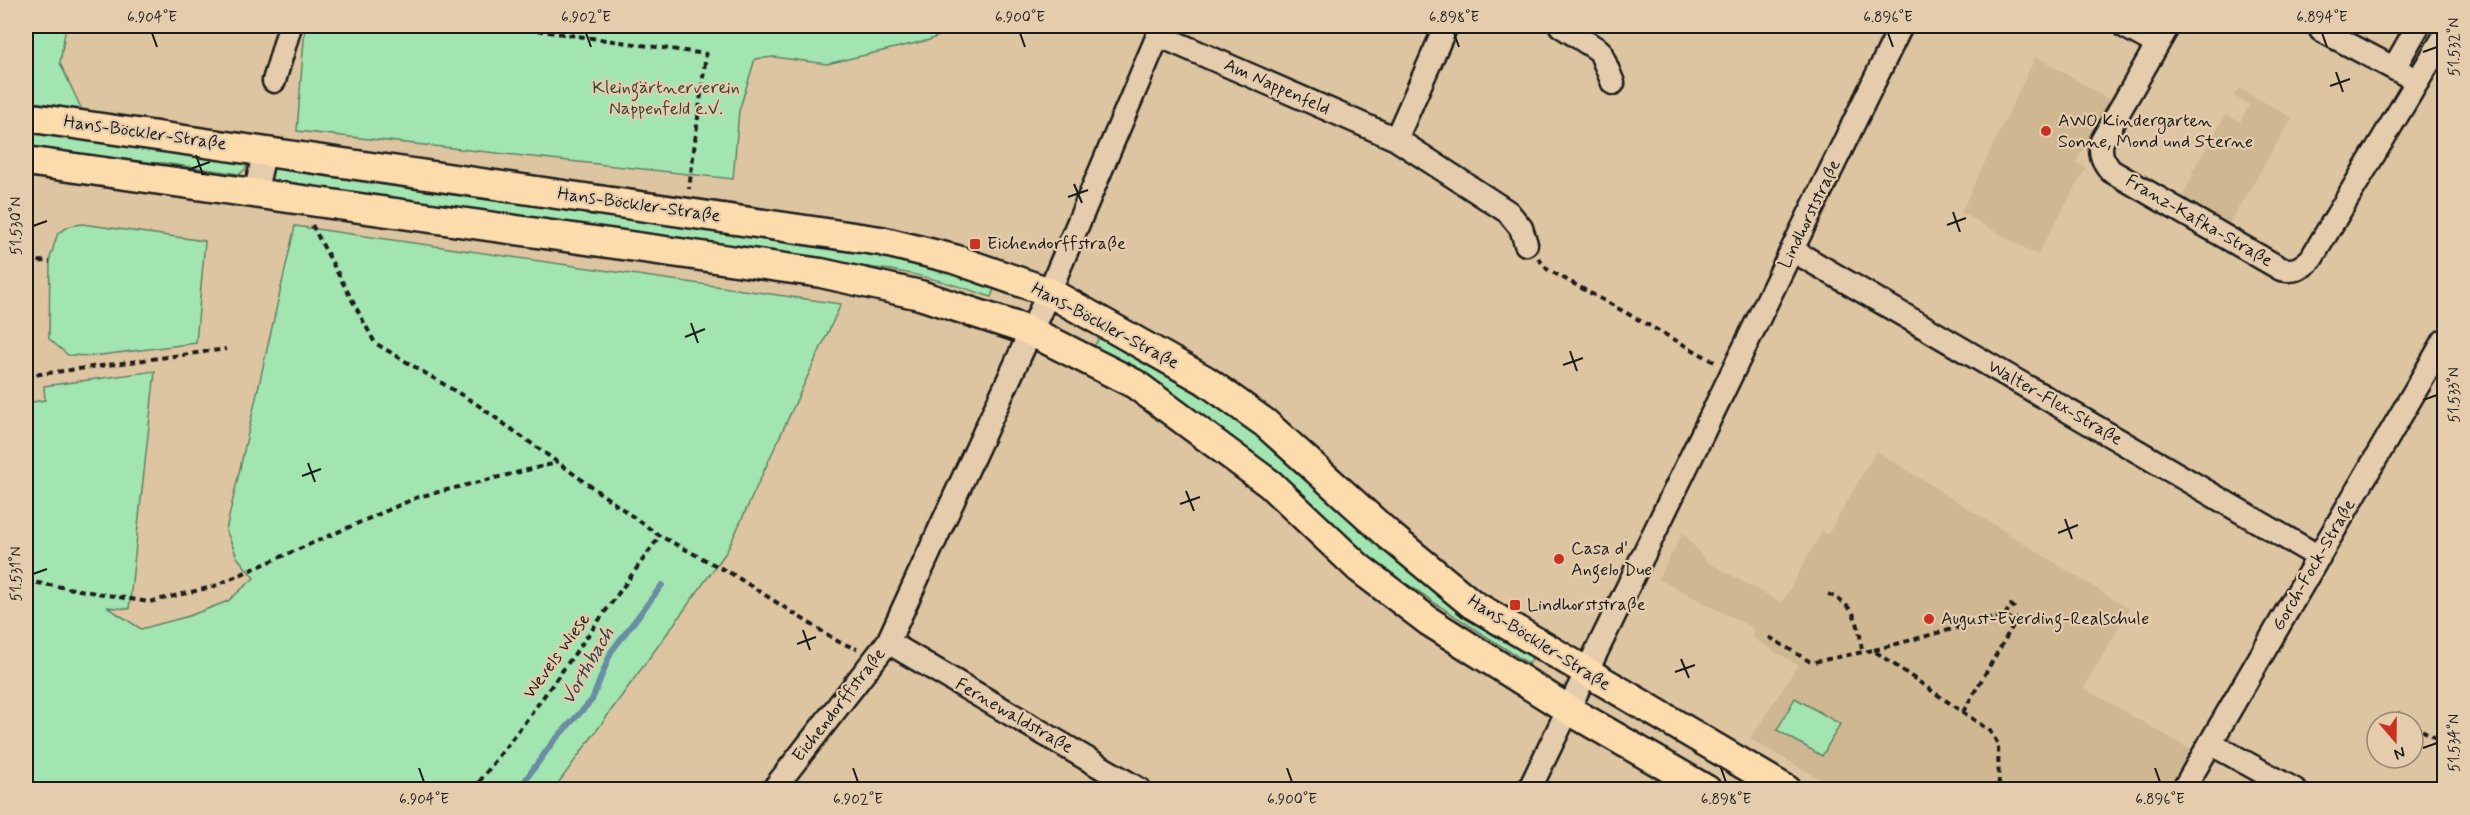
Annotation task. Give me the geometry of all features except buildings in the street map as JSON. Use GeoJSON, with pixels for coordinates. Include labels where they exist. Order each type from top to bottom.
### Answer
{"type":"FeatureCollection","features":[{"type":"Feature","properties":{"kind":"main road","name":"Hans-Böckler-Straße"},"geometry":{"type":"LineString","coordinates":[[26,117],[880,241],[954,259],[1049,292],[1205,380],[1265,423],[1390,536],[1472,604],[1787,789]]}},
{"type":"Feature","properties":{"kind":"main road","name":"Hans-Böckler-Straße"},"geometry":{"type":"LineString","coordinates":[[26,161],[821,273],[920,295],[1030,331],[1135,384],[1270,484],[1359,567],[1430,622],[1569,710],[1707,789]]}},
{"type":"Feature","properties":{"kind":"street"},"geometry":{"type":"LineString","coordinates":[[274,81],[290,26]]}},
{"type":"Feature","properties":{"kind":"street"},"geometry":{"type":"LineString","coordinates":[[1396,139],[1446,26]]}},
{"type":"Feature","properties":{"kind":"street"},"geometry":{"type":"LineString","coordinates":[[1561,26],[1600,51],[1613,83]]}},
{"type":"Feature","properties":{"kind":"street","name":"Lindhorststraße"},"geometry":{"type":"LineString","coordinates":[[1529,789],[1901,26]]}},
{"type":"Feature","properties":{"kind":"street","name":"Franz-Kafka-Straße"},"geometry":{"type":"LineString","coordinates":[[2124,26],[2162,35],[2102,141],[2100,152],[2104,162],[2112,171],[2130,182],[2281,269],[2291,271],[2302,268],[2311,259],[2445,37]]}},
{"type":"Feature","properties":{"kind":"street"},"geometry":{"type":"LineString","coordinates":[[2394,68],[2418,26]]}},
{"type":"Feature","properties":{"kind":"street","name":"Am Nappenfeld"},"geometry":{"type":"LineString","coordinates":[[1160,30],[1396,139],[1508,212],[1521,228],[1526,244]]}},
{"type":"Feature","properties":{"kind":"street","name":"Eichendorffstraße"},"geometry":{"type":"LineString","coordinates":[[773,789],[883,650],[1049,292],[1160,30]]}},
{"type":"Feature","properties":{"kind":"street"},"geometry":{"type":"LineString","coordinates":[[2321,30],[2418,81]]}},
{"type":"Feature","properties":{"kind":"street"},"geometry":{"type":"LineString","coordinates":[[255,194],[265,150]]}},
{"type":"Feature","properties":{"kind":"street","name":"Walter-Flex-Straße"},"geometry":{"type":"LineString","coordinates":[[1792,250],[2319,557]]}},
{"type":"Feature","properties":{"kind":"street","name":"Gorch-Fock-Straße"},"geometry":{"type":"LineString","coordinates":[[2183,789],[2445,341]]}},
{"type":"Feature","properties":{"kind":"street","name":"Fernewaldstraße"},"geometry":{"type":"LineString","coordinates":[[883,650],[1140,789]]}},
{"type":"Feature","properties":{"kind":"street"},"geometry":{"type":"LineString","coordinates":[[2210,743],[2295,789]]}},
{"type":"Feature","properties":{"kind":"path"},"geometry":{"type":"LineString","coordinates":[[506,26],[706,54],[687,212]]}},
{"type":"Feature","properties":{"kind":"path"},"geometry":{"type":"LineString","coordinates":[[300,201],[375,343],[475,403],[660,536],[732,574],[839,642],[883,650]]}},
{"type":"Feature","properties":{"kind":"path"},"geometry":{"type":"LineString","coordinates":[[1526,244],[1547,269],[1733,371]]}},
{"type":"Feature","properties":{"kind":"path"},"geometry":{"type":"LineString","coordinates":[[28,260],[50,262]]}},
{"type":"Feature","properties":{"kind":"path"},"geometry":{"type":"LineString","coordinates":[[26,376],[226,349]]}},
{"type":"Feature","properties":{"kind":"path"},"geometry":{"type":"LineString","coordinates":[[26,581],[149,602],[212,587],[418,497],[556,463]]}},
{"type":"Feature","properties":{"kind":"path","name":"Wevels Wiese"},"geometry":{"type":"LineString","coordinates":[[473,789],[531,714],[660,536]]}},
{"type":"Feature","properties":{"kind":"path"},"geometry":{"type":"LineString","coordinates":[[1828,594],[1846,606],[1857,618],[1862,652]]}},
{"type":"Feature","properties":{"kind":"path"},"geometry":{"type":"LineString","coordinates":[[1769,637],[1809,662],[1814,662],[1873,650],[2005,615],[2011,605],[2016,609]]}},
{"type":"Feature","properties":{"kind":"path"},"geometry":{"type":"LineString","coordinates":[[2005,615],[2015,622]]}},
{"type":"Feature","properties":{"kind":"path"},"geometry":{"type":"LineString","coordinates":[[1963,712],[2018,617]]}},
{"type":"Feature","properties":{"kind":"path"},"geometry":{"type":"LineString","coordinates":[[1873,650],[1990,731],[1996,738],[1999,789]]}},
{"type":"Feature","properties":{"kind":"path"},"geometry":{"type":"LineString","coordinates":[[2425,732],[2445,743]]}},
{"type":"Feature","properties":{"kind":"shaded area","name":"AWO Kindergarten Sonne, Mond und Sterne"},"geometry":{"type":"Polygon","coordinates":[[[2036,56],[2111,101],[2076,162],[2086,168],[2037,255],[1961,212],[2036,56]]]}},
{"type":"Feature","properties":{"kind":"shaded area"},"geometry":{"type":"Polygon","coordinates":[[[2239,88],[2292,118],[2229,224],[2182,197],[2194,174],[2192,172],[2226,114],[2240,122],[2249,105],[2234,96],[2239,88]]]}},
{"type":"Feature","properties":{"kind":"shaded area","name":"August-Everding-Realschule"},"geometry":{"type":"Polygon","coordinates":[[[1876,451],[2129,609],[2084,688],[2191,750],[2167,789],[1838,789],[1750,739],[1798,665],[1754,639],[1753,628],[1658,579],[1683,532],[1707,562],[1782,603],[1822,531],[1828,534],[1876,451]]]}},
{"type":"Feature","properties":{"kind":"green space"},"geometry":{"type":"Polygon","coordinates":[[[26,26],[66,26],[60,63],[82,110],[26,101],[26,26]]]}},
{"type":"Feature","properties":{"kind":"green space","name":"Kleingärtnerverein Nappenfeld e.V."},"geometry":{"type":"Polygon","coordinates":[[[305,26],[961,26],[929,40],[827,64],[774,57],[755,59],[739,111],[733,179],[297,131],[305,26]]]}},
{"type":"Feature","properties":{"kind":"green space"},"geometry":{"type":"Polygon","coordinates":[[[26,128],[246,162],[246,168],[240,174],[163,163],[79,160],[26,153],[26,128]]]}},
{"type":"Feature","properties":{"kind":"green space"},"geometry":{"type":"Polygon","coordinates":[[[271,165],[867,248],[996,283],[991,297],[909,273],[824,264],[269,183],[267,170],[271,165]]]}},
{"type":"Feature","properties":{"kind":"green space"},"geometry":{"type":"Polygon","coordinates":[[[82,224],[205,241],[196,343],[93,356],[68,355],[49,339],[50,258],[58,233],[70,226],[82,224]]]}},
{"type":"Feature","properties":{"kind":"green space"},"geometry":{"type":"Polygon","coordinates":[[[295,226],[841,304],[727,551],[554,789],[26,789],[26,403],[45,400],[44,386],[155,371],[129,609],[107,607],[141,629],[189,616],[228,601],[254,578],[237,557],[226,530],[295,226]]]}},
{"type":"Feature","properties":{"kind":"green space"},"geometry":{"type":"Polygon","coordinates":[[[1099,338],[1255,427],[1536,652],[1529,664],[1376,565],[1243,445],[1191,409],[1092,350],[1099,338]]]}},
{"type":"Feature","properties":{"kind":"green space"},"geometry":{"type":"Polygon","coordinates":[[[1795,698],[1840,724],[1822,756],[1777,730],[1795,698]]]}},
{"type":"Feature","properties":{"kind":"waterway","name":"Vorthbach"},"geometry":{"type":"LineString","coordinates":[[518,790],[553,742],[592,700],[611,652],[662,585]]}},
{"type":"Feature","properties":{"kind":"place","name":"AWO Kindergarten Sonne, Mond und Sterne"},"geometry":{"type":"Point","coordinates":[2046,131]}},
{"type":"Feature","properties":{"kind":"place","name":"Eichendorffstraße"},"geometry":{"type":"Point","coordinates":[975,244]}},
{"type":"Feature","properties":{"kind":"place","name":"Casa d' Angelo Due"},"geometry":{"type":"Point","coordinates":[1559,559]}},
{"type":"Feature","properties":{"kind":"place","name":"Lindhorststraße"},"geometry":{"type":"Point","coordinates":[1515,605]}},
{"type":"Feature","properties":{"kind":"place","name":"August-Everding-Realschule"},"geometry":{"type":"Point","coordinates":[1929,619]}}]}
